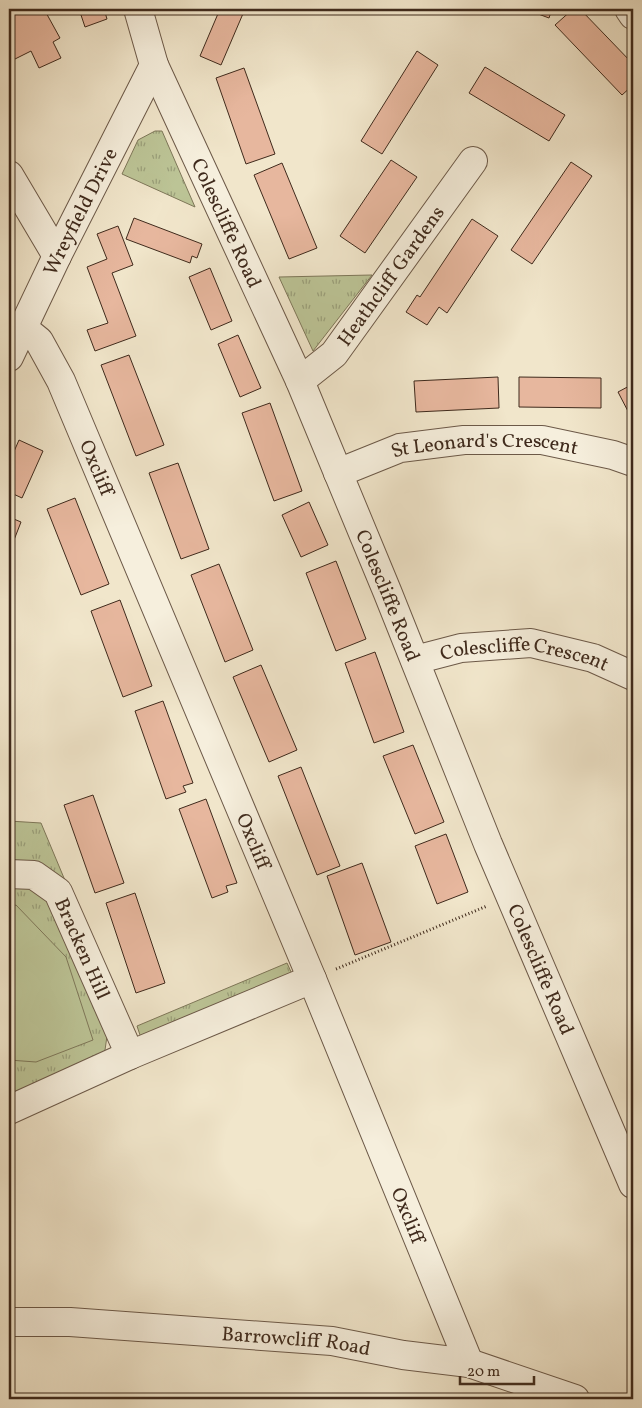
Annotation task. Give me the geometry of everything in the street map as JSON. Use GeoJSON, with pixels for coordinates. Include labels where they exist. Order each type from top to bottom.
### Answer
{"type":"FeatureCollection","features":[{"type":"Feature","properties":{"kind":"street","name":"Colescliffe Road"},"geometry":{"type":"LineString","coordinates":[[138,9],[154,65],[300,381],[510,897],[623,1131],[633,1184]]}},
{"type":"Feature","properties":{"kind":"street"},"geometry":{"type":"LineString","coordinates":[[628,9],[633,15]]}},
{"type":"Feature","properties":{"kind":"street","name":"Wreyfield Drive"},"geometry":{"type":"LineString","coordinates":[[9,357],[57,256],[154,65]]}},
{"type":"Feature","properties":{"kind":"street","name":"Heathcliff Gardens"},"geometry":{"type":"LineString","coordinates":[[300,381],[334,354],[473,161]]}},
{"type":"Feature","properties":{"kind":"street"},"geometry":{"type":"LineString","coordinates":[[9,175],[57,256]]}},
{"type":"Feature","properties":{"kind":"street","name":"Oxcliff"},"geometry":{"type":"LineString","coordinates":[[23,328],[39,341],[61,381],[312,979],[469,1363]]}},
{"type":"Feature","properties":{"kind":"street","name":"St Leonard's Crescent"},"geometry":{"type":"LineString","coordinates":[[338,473],[400,448],[464,440],[542,440],[613,455],[633,462]]}},
{"type":"Feature","properties":{"kind":"street","name":"Colescliffe Crescent"},"geometry":{"type":"LineString","coordinates":[[415,660],[461,648],[531,642],[593,658],[633,676]]}},
{"type":"Feature","properties":{"kind":"street","name":"Bracken Hill"},"geometry":{"type":"LineString","coordinates":[[9,874],[34,874],[58,892],[130,1055]]}},
{"type":"Feature","properties":{"kind":"street"},"geometry":{"type":"LineString","coordinates":[[9,1110],[130,1055],[312,979]]}},
{"type":"Feature","properties":{"kind":"street","name":"Barrowcliff Road"},"geometry":{"type":"LineString","coordinates":[[9,1322],[70,1322],[332,1341],[403,1355],[469,1363],[575,1399]]}},
{"type":"Feature","properties":{"kind":"path"},"geometry":{"type":"LineString","coordinates":[[312,979],[510,897]]}},
{"type":"Feature","properties":{"kind":"green space"},"geometry":{"type":"Polygon","coordinates":[[[155,131],[162,131],[195,207],[122,174],[138,140],[155,131]]]}},
{"type":"Feature","properties":{"kind":"green space"},"geometry":{"type":"Polygon","coordinates":[[[372,275],[313,351],[279,277],[372,275]]]}},
{"type":"Feature","properties":{"kind":"green space"},"geometry":{"type":"Polygon","coordinates":[[[9,821],[41,823],[69,890],[9,864],[9,821]]]}},
{"type":"Feature","properties":{"kind":"green space"},"geometry":{"type":"Polygon","coordinates":[[[25,887],[38,893],[50,905],[107,1036],[105,1050],[96,1060],[9,1095],[9,888],[25,887]]]}},
{"type":"Feature","properties":{"kind":"green space"},"geometry":{"type":"Polygon","coordinates":[[[16,905],[66,957],[93,1040],[36,1062],[9,1060],[9,907],[16,905]]]}},
{"type":"Feature","properties":{"kind":"green space"},"geometry":{"type":"Polygon","coordinates":[[[287,963],[292,974],[141,1038],[137,1026],[287,963]]]}},
{"type":"Feature","properties":{"kind":"building"},"geometry":{"type":"Polygon","coordinates":[[[9,9],[44,9],[60,38],[53,42],[61,58],[39,68],[31,51],[9,62],[9,9]]]}},
{"type":"Feature","properties":{"kind":"building"},"geometry":{"type":"Polygon","coordinates":[[[79,9],[104,9],[107,19],[85,27],[79,9]]]}},
{"type":"Feature","properties":{"kind":"building"},"geometry":{"type":"Polygon","coordinates":[[[220,9],[245,9],[221,65],[200,56],[220,9]]]}},
{"type":"Feature","properties":{"kind":"building"},"geometry":{"type":"Polygon","coordinates":[[[525,9],[552,9],[549,18],[525,9]]]}},
{"type":"Feature","properties":{"kind":"building"},"geometry":{"type":"Polygon","coordinates":[[[573,9],[580,9],[633,64],[633,85],[622,95],[555,25],[573,9]]]}},
{"type":"Feature","properties":{"kind":"building"},"geometry":{"type":"Polygon","coordinates":[[[417,51],[438,65],[382,154],[361,141],[417,51]]]}},
{"type":"Feature","properties":{"kind":"building"},"geometry":{"type":"Polygon","coordinates":[[[485,67],[565,115],[549,141],[469,93],[485,67]]]}},
{"type":"Feature","properties":{"kind":"building"},"geometry":{"type":"Polygon","coordinates":[[[244,68],[275,154],[246,164],[216,78],[244,68]]]}},
{"type":"Feature","properties":{"kind":"building"},"geometry":{"type":"Polygon","coordinates":[[[391,160],[417,177],[365,253],[340,236],[391,160]]]}},
{"type":"Feature","properties":{"kind":"building"},"geometry":{"type":"Polygon","coordinates":[[[571,162],[592,176],[532,264],[511,250],[571,162]]]}},
{"type":"Feature","properties":{"kind":"building"},"geometry":{"type":"Polygon","coordinates":[[[282,163],[317,248],[289,259],[254,175],[282,163]]]}},
{"type":"Feature","properties":{"kind":"building"},"geometry":{"type":"Polygon","coordinates":[[[134,218],[202,244],[197,258],[192,256],[190,263],[126,239],[134,218]]]}},
{"type":"Feature","properties":{"kind":"building"},"geometry":{"type":"Polygon","coordinates":[[[472,219],[498,236],[447,313],[439,307],[427,325],[406,312],[417,295],[420,297],[472,219]]]}},
{"type":"Feature","properties":{"kind":"building"},"geometry":{"type":"Polygon","coordinates":[[[118,226],[133,265],[112,273],[136,336],[95,351],[87,330],[108,323],[87,267],[107,259],[97,234],[118,226]]]}},
{"type":"Feature","properties":{"kind":"building"},"geometry":{"type":"Polygon","coordinates":[[[210,268],[232,321],[211,330],[189,277],[210,268]]]}},
{"type":"Feature","properties":{"kind":"building"},"geometry":{"type":"Polygon","coordinates":[[[238,335],[261,388],[240,397],[218,344],[238,335]]]}},
{"type":"Feature","properties":{"kind":"building"},"geometry":{"type":"Polygon","coordinates":[[[129,355],[164,445],[136,456],[101,365],[129,355]]]}},
{"type":"Feature","properties":{"kind":"building"},"geometry":{"type":"Polygon","coordinates":[[[498,377],[499,408],[416,412],[414,381],[498,377]]]}},
{"type":"Feature","properties":{"kind":"building"},"geometry":{"type":"Polygon","coordinates":[[[519,377],[601,378],[601,408],[519,407],[519,377]]]}},
{"type":"Feature","properties":{"kind":"building"},"geometry":{"type":"Polygon","coordinates":[[[633,384],[633,416],[631,417],[618,392],[633,384]]]}},
{"type":"Feature","properties":{"kind":"building"},"geometry":{"type":"Polygon","coordinates":[[[270,403],[302,491],[274,501],[242,413],[270,403]]]}},
{"type":"Feature","properties":{"kind":"building"},"geometry":{"type":"Polygon","coordinates":[[[19,440],[43,451],[22,498],[9,492],[9,463],[19,440]]]}},
{"type":"Feature","properties":{"kind":"building"},"geometry":{"type":"Polygon","coordinates":[[[178,463],[209,549],[181,559],[149,473],[178,463]]]}},
{"type":"Feature","properties":{"kind":"building"},"geometry":{"type":"Polygon","coordinates":[[[75,498],[109,584],[81,595],[47,509],[75,498]]]}},
{"type":"Feature","properties":{"kind":"building"},"geometry":{"type":"Polygon","coordinates":[[[309,502],[328,545],[301,557],[282,515],[309,502]]]}},
{"type":"Feature","properties":{"kind":"building"},"geometry":{"type":"Polygon","coordinates":[[[9,517],[21,522],[14,540],[9,538],[9,517]]]}},
{"type":"Feature","properties":{"kind":"building"},"geometry":{"type":"Polygon","coordinates":[[[336,561],[366,639],[336,651],[306,573],[336,561]]]}},
{"type":"Feature","properties":{"kind":"building"},"geometry":{"type":"Polygon","coordinates":[[[219,564],[253,650],[225,662],[191,575],[219,564]]]}},
{"type":"Feature","properties":{"kind":"building"},"geometry":{"type":"Polygon","coordinates":[[[120,600],[152,686],[123,697],[91,611],[120,600]]]}},
{"type":"Feature","properties":{"kind":"building"},"geometry":{"type":"Polygon","coordinates":[[[375,652],[404,732],[374,743],[345,663],[375,652]]]}},
{"type":"Feature","properties":{"kind":"building"},"geometry":{"type":"Polygon","coordinates":[[[261,665],[297,750],[269,762],[233,677],[261,665]]]}},
{"type":"Feature","properties":{"kind":"building"},"geometry":{"type":"Polygon","coordinates":[[[163,701],[193,783],[183,786],[186,792],[166,799],[135,711],[163,701]]]}},
{"type":"Feature","properties":{"kind":"building"},"geometry":{"type":"Polygon","coordinates":[[[413,745],[444,822],[415,834],[383,756],[413,745]]]}},
{"type":"Feature","properties":{"kind":"building"},"geometry":{"type":"Polygon","coordinates":[[[301,767],[340,866],[317,875],[278,776],[301,767]]]}},
{"type":"Feature","properties":{"kind":"building"},"geometry":{"type":"Polygon","coordinates":[[[93,795],[124,883],[95,893],[64,805],[93,795]]]}},
{"type":"Feature","properties":{"kind":"building"},"geometry":{"type":"Polygon","coordinates":[[[206,799],[237,883],[226,886],[228,892],[212,898],[179,809],[206,799]]]}},
{"type":"Feature","properties":{"kind":"building"},"geometry":{"type":"Polygon","coordinates":[[[446,834],[468,892],[437,904],[415,846],[446,834]]]}},
{"type":"Feature","properties":{"kind":"building"},"geometry":{"type":"Polygon","coordinates":[[[362,863],[391,942],[355,955],[327,876],[362,863]]]}},
{"type":"Feature","properties":{"kind":"building"},"geometry":{"type":"Polygon","coordinates":[[[135,893],[165,983],[136,993],[106,903],[135,893]]]}}]}
